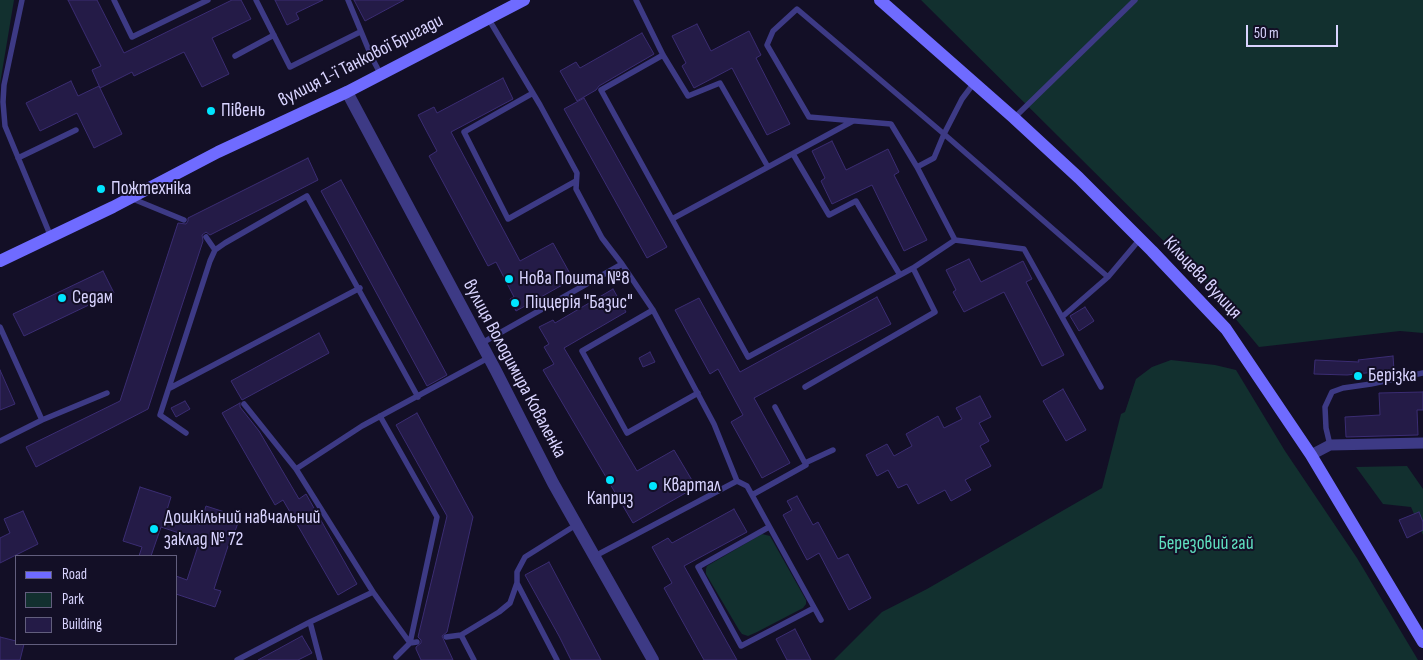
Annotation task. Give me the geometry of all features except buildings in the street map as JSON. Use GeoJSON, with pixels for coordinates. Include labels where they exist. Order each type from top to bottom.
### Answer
{"type":"FeatureCollection","features":[{"type":"Feature","properties":{"kind":"main road","name":"вулиця 1-ї Танкової Бригади"},"geometry":{"type":"LineString","coordinates":[[0,261],[131,198],[218,152],[347,92],[524,0]]}},
{"type":"Feature","properties":{"kind":"main road","name":"Кільцева вулиця"},"geometry":{"type":"LineString","coordinates":[[880,0],[1079,178],[1226,329],[1311,455],[1423,642]]}},
{"type":"Feature","properties":{"kind":"street","name":"вулиця Володимира Коваленка"},"geometry":{"type":"LineString","coordinates":[[347,92],[576,525],[653,660]]}},
{"type":"Feature","properties":{"kind":"street"},"geometry":{"type":"LineString","coordinates":[[1311,455],[1330,445],[1423,444]]}},
{"type":"Feature","properties":{"kind":"lane"},"geometry":{"type":"LineString","coordinates":[[22,0],[1,102],[5,126],[52,237]]}},
{"type":"Feature","properties":{"kind":"lane"},"geometry":{"type":"LineString","coordinates":[[114,0],[132,37],[208,0]]}},
{"type":"Feature","properties":{"kind":"lane"},"geometry":{"type":"LineString","coordinates":[[256,0],[290,67],[360,32]]}},
{"type":"Feature","properties":{"kind":"lane"},"geometry":{"type":"LineString","coordinates":[[348,0],[360,32],[380,74]]}},
{"type":"Feature","properties":{"kind":"lane"},"geometry":{"type":"LineString","coordinates":[[636,0],[663,55],[688,96],[720,82],[768,167]]}},
{"type":"Feature","properties":{"kind":"lane"},"geometry":{"type":"LineString","coordinates":[[1014,118],[1135,0]]}},
{"type":"Feature","properties":{"kind":"lane"},"geometry":{"type":"LineString","coordinates":[[955,240],[917,167],[891,124],[809,117],[768,45],[773,31],[797,9],[1108,277]]}},
{"type":"Feature","properties":{"kind":"lane"},"geometry":{"type":"LineString","coordinates":[[488,18],[533,93],[577,173],[576,189],[602,238],[653,310],[714,424],[737,481],[747,486],[821,620]]}},
{"type":"Feature","properties":{"kind":"lane"},"geometry":{"type":"LineString","coordinates":[[235,56],[274,35]]}},
{"type":"Feature","properties":{"kind":"lane"},"geometry":{"type":"LineString","coordinates":[[663,55],[601,90],[748,357],[900,276],[955,240],[1024,249],[1101,387]]}},
{"type":"Feature","properties":{"kind":"lane"},"geometry":{"type":"LineString","coordinates":[[917,167],[934,158],[962,99],[974,83]]}},
{"type":"Feature","properties":{"kind":"lane"},"geometry":{"type":"LineString","coordinates":[[533,93],[464,132],[508,219],[576,181]]}},
{"type":"Feature","properties":{"kind":"lane"},"geometry":{"type":"LineString","coordinates":[[672,219],[854,121]]}},
{"type":"Feature","properties":{"kind":"lane"},"geometry":{"type":"LineString","coordinates":[[18,158],[76,130]]}},
{"type":"Feature","properties":{"kind":"lane"},"geometry":{"type":"LineString","coordinates":[[793,154],[829,215],[856,201],[900,276]]}},
{"type":"Feature","properties":{"kind":"lane"},"geometry":{"type":"LineString","coordinates":[[186,433],[160,415],[210,261],[216,250],[225,243],[307,196],[360,288],[418,397]]}},
{"type":"Feature","properties":{"kind":"lane"},"geometry":{"type":"LineString","coordinates":[[131,198],[184,220]]}},
{"type":"Feature","properties":{"kind":"lane"},"geometry":{"type":"LineString","coordinates":[[206,237],[216,250]]}},
{"type":"Feature","properties":{"kind":"lane"},"geometry":{"type":"LineString","coordinates":[[1062,317],[1108,277],[1140,239]]}},
{"type":"Feature","properties":{"kind":"lane"},"geometry":{"type":"LineString","coordinates":[[480,344],[622,264]]}},
{"type":"Feature","properties":{"kind":"lane"},"geometry":{"type":"LineString","coordinates":[[805,387],[935,312],[913,268]]}},
{"type":"Feature","properties":{"kind":"lane"},"geometry":{"type":"LineString","coordinates":[[170,388],[360,288]]}},
{"type":"Feature","properties":{"kind":"lane"},"geometry":{"type":"LineString","coordinates":[[653,310],[582,351],[627,432],[698,393]]}},
{"type":"Feature","properties":{"kind":"lane"},"geometry":{"type":"LineString","coordinates":[[0,326],[20,375],[42,420]]}},
{"type":"Feature","properties":{"kind":"lane"},"geometry":{"type":"LineString","coordinates":[[296,470],[362,426],[488,358]]}},
{"type":"Feature","properties":{"kind":"lane"},"geometry":{"type":"LineString","coordinates":[[1330,445],[1326,428],[1325,407],[1332,392],[1423,372]]}},
{"type":"Feature","properties":{"kind":"lane"},"geometry":{"type":"LineString","coordinates":[[0,441],[42,420],[106,393]]}},
{"type":"Feature","properties":{"kind":"lane"},"geometry":{"type":"LineString","coordinates":[[244,404],[296,470],[373,592],[413,642]]}},
{"type":"Feature","properties":{"kind":"lane"},"geometry":{"type":"LineString","coordinates":[[775,407],[805,463]]}},
{"type":"Feature","properties":{"kind":"lane"},"geometry":{"type":"LineString","coordinates":[[380,416],[437,517],[413,642],[397,658],[390,660]]}},
{"type":"Feature","properties":{"kind":"lane"},"geometry":{"type":"LineString","coordinates":[[752,496],[805,463],[833,450]]}},
{"type":"Feature","properties":{"kind":"lane"},"geometry":{"type":"LineString","coordinates":[[594,557],[737,481]]}},
{"type":"Feature","properties":{"kind":"lane"},"geometry":{"type":"LineString","coordinates":[[557,660],[518,583],[517,572],[526,557],[576,525]]}},
{"type":"Feature","properties":{"kind":"lane"},"geometry":{"type":"LineString","coordinates":[[768,527],[698,567],[741,646],[814,608]]}},
{"type":"Feature","properties":{"kind":"lane"},"geometry":{"type":"LineString","coordinates":[[446,637],[461,635],[499,612],[510,603],[518,583]]}},
{"type":"Feature","properties":{"kind":"lane"},"geometry":{"type":"LineString","coordinates":[[237,660],[373,592]]}},
{"type":"Feature","properties":{"kind":"lane"},"geometry":{"type":"LineString","coordinates":[[310,622],[320,660]]}},
{"type":"Feature","properties":{"kind":"lane"},"geometry":{"type":"LineString","coordinates":[[461,635],[474,660]]}},
{"type":"Feature","properties":{"kind":"green space"},"geometry":{"type":"Polygon","coordinates":[[[0,0],[14,0],[0,84],[0,0]]]}},
{"type":"Feature","properties":{"kind":"green space"},"geometry":{"type":"Polygon","coordinates":[[[921,0],[1423,0],[1423,333],[1400,331],[1259,347],[1205,282],[921,0]]]}},
{"type":"Feature","properties":{"kind":"green space","name":"Березовий гай"},"geometry":{"type":"Polygon","coordinates":[[[1171,360],[1215,365],[1236,370],[1285,451],[1357,558],[1418,660],[834,660],[882,612],[927,589],[1102,488],[1121,414],[1125,412],[1136,379],[1152,367],[1171,360]]]}},
{"type":"Feature","properties":{"kind":"green space"},"geometry":{"type":"Polygon","coordinates":[[[1407,466],[1423,489],[1423,535],[1411,507],[1383,504],[1356,467],[1407,466]]]}},
{"type":"Feature","properties":{"kind":"green space"},"geometry":{"type":"Polygon","coordinates":[[[762,534],[770,536],[806,600],[806,604],[803,608],[748,636],[742,634],[739,630],[706,574],[706,569],[707,566],[762,534]]]}},
{"type":"Feature","properties":{"kind":"place","name":"Півень"},"geometry":{"type":"Point","coordinates":[211,111]}},
{"type":"Feature","properties":{"kind":"place","name":"Пожтехніка"},"geometry":{"type":"Point","coordinates":[101,189]}},
{"type":"Feature","properties":{"kind":"place","name":"Нова Пошта №8"},"geometry":{"type":"Point","coordinates":[509,279]}},
{"type":"Feature","properties":{"kind":"place","name":"Седам"},"geometry":{"type":"Point","coordinates":[62,298]}},
{"type":"Feature","properties":{"kind":"place","name":"Піццерія \"Базис\""},"geometry":{"type":"Point","coordinates":[515,303]}},
{"type":"Feature","properties":{"kind":"place","name":"Берізка"},"geometry":{"type":"Point","coordinates":[1358,376]}},
{"type":"Feature","properties":{"kind":"place","name":"Каприз"},"geometry":{"type":"Point","coordinates":[610,480]}},
{"type":"Feature","properties":{"kind":"place","name":"Квартал"},"geometry":{"type":"Point","coordinates":[653,486]}},
{"type":"Feature","properties":{"kind":"place","name":"Дошкільний навчальний заклад № 72"},"geometry":{"type":"Point","coordinates":[154,529]}}]}
